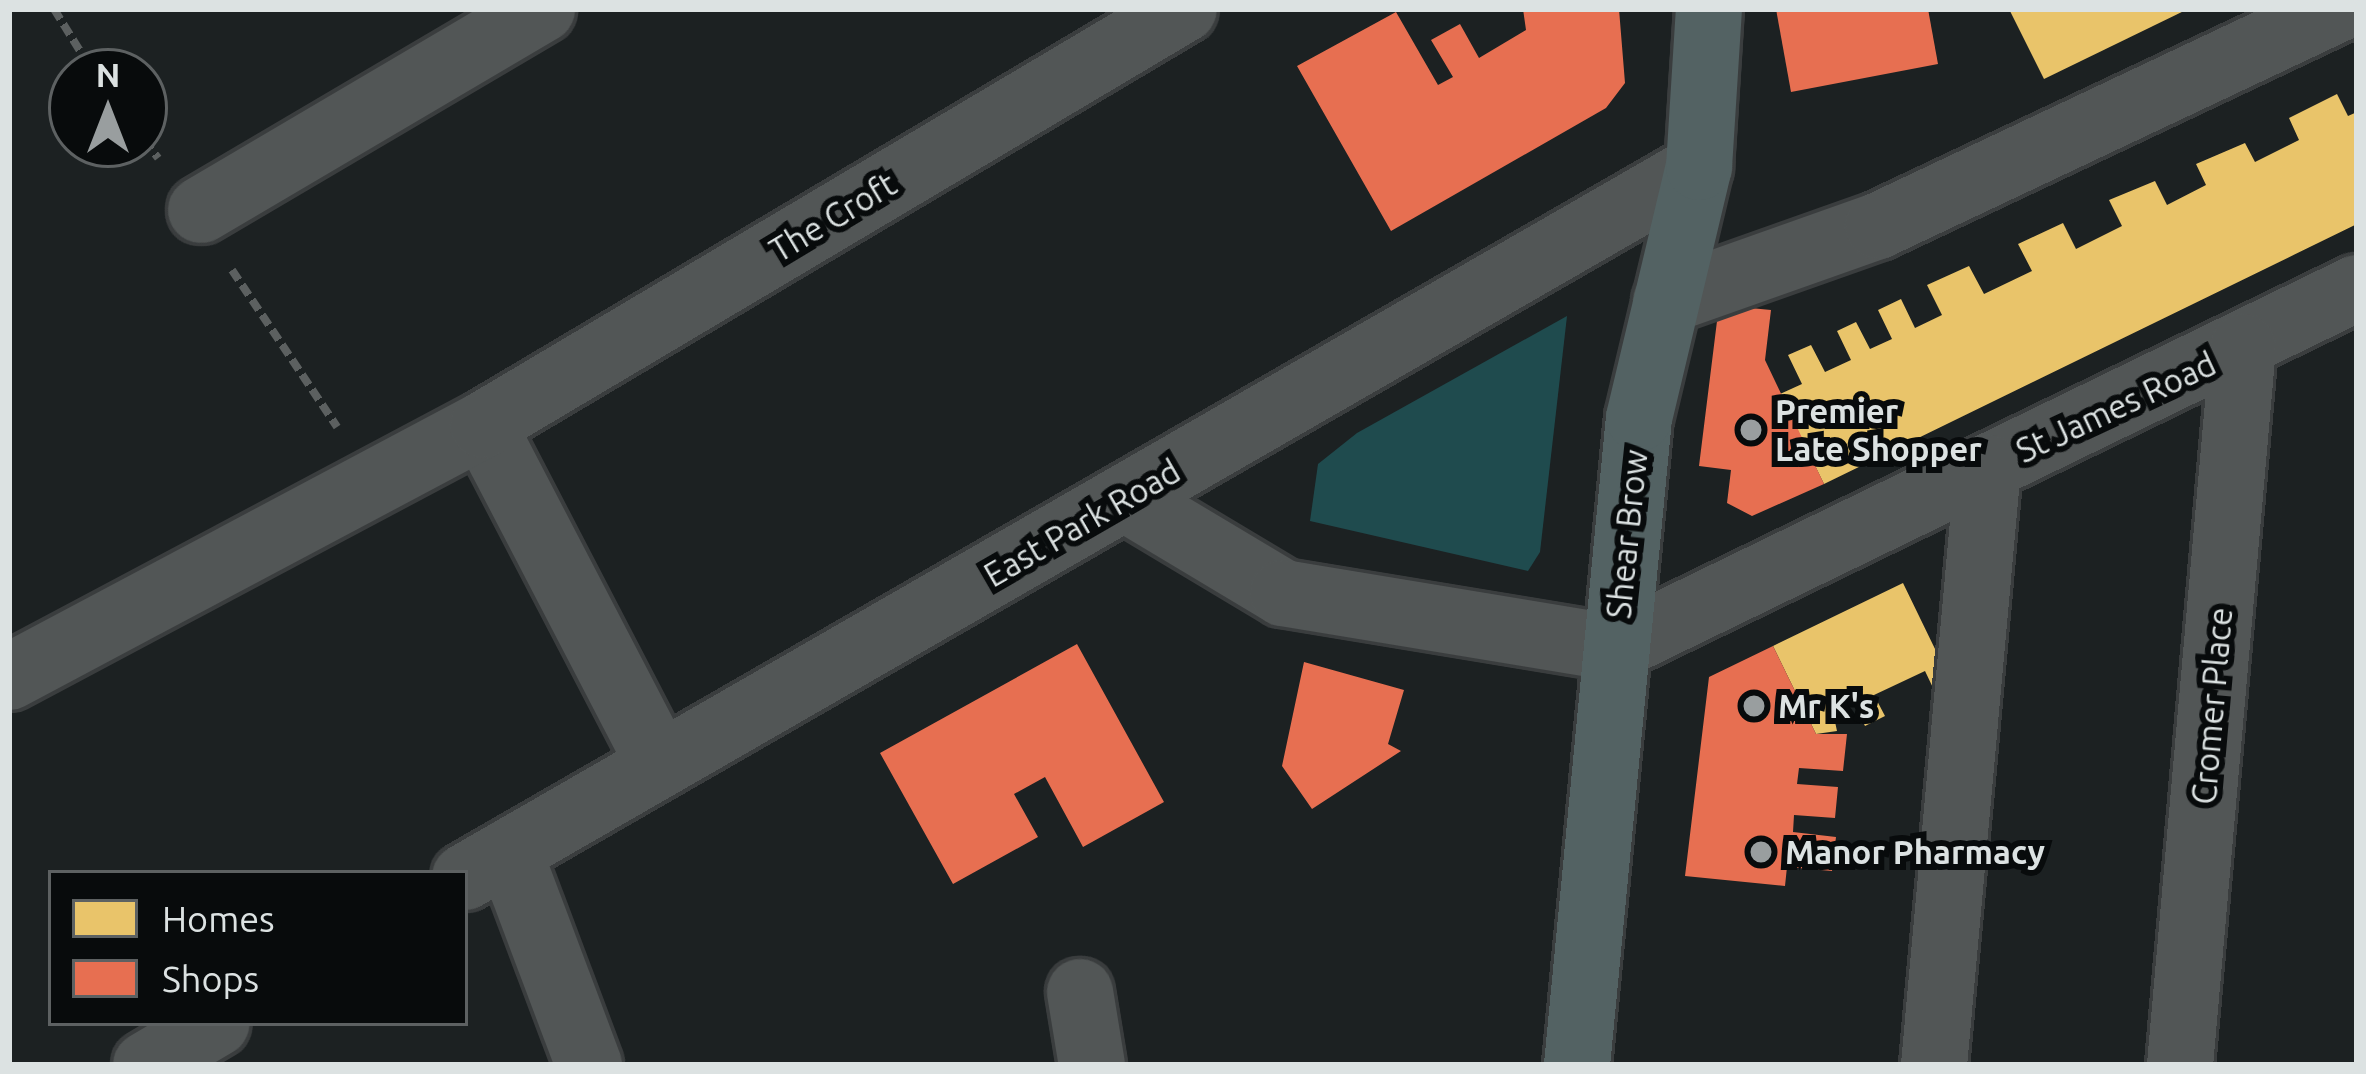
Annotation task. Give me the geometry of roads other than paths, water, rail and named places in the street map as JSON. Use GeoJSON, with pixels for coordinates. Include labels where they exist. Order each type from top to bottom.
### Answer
{"type":"FeatureCollection","features":[{"type":"Feature","properties":{"kind":"main road","name":"Shear Brow"},"geometry":{"type":"LineString","coordinates":[[1577,1065],[1639,418],[1699,167],[1709,9]]}},
{"type":"Feature","properties":{"kind":"street"},"geometry":{"type":"LineString","coordinates":[[202,210],[542,9]]}},
{"type":"Feature","properties":{"kind":"street","name":"The Croft"},"geometry":{"type":"LineString","coordinates":[[9,677],[483,425],[1184,9]]}},
{"type":"Feature","properties":{"kind":"street"},"geometry":{"type":"LineString","coordinates":[[1666,301],[1877,226],[2338,9]]}},
{"type":"Feature","properties":{"kind":"street","name":"East Park Road"},"geometry":{"type":"LineString","coordinates":[[487,864],[658,761],[1126,499],[1699,167]]}},
{"type":"Feature","properties":{"kind":"street","name":"St James Road"},"geometry":{"type":"LineString","coordinates":[[1615,648],[2357,289]]}},
{"type":"Feature","properties":{"kind":"street","name":"Cromer Place"},"geometry":{"type":"LineString","coordinates":[[2180,1065],[2243,347]]}},
{"type":"Feature","properties":{"kind":"street"},"geometry":{"type":"LineString","coordinates":[[483,425],[658,761]]}},
{"type":"Feature","properties":{"kind":"street"},"geometry":{"type":"LineString","coordinates":[[1934,1065],[1988,467]]}},
{"type":"Feature","properties":{"kind":"street"},"geometry":{"type":"LineString","coordinates":[[1126,499],[1283,593],[1615,648]]}},
{"type":"Feature","properties":{"kind":"street"},"geometry":{"type":"LineString","coordinates":[[487,864],[590,1065]]}},
{"type":"Feature","properties":{"kind":"street"},"geometry":{"type":"LineString","coordinates":[[1080,992],[1092,1065]]}},
{"type":"Feature","properties":{"kind":"street"},"geometry":{"type":"LineString","coordinates":[[146,1065],[212,1026]]}},
{"type":"Feature","properties":{"kind":"place","name":"Premier Late Shopper"},"geometry":{"type":"Point","coordinates":[1751,430]}},
{"type":"Feature","properties":{"kind":"place","name":"Mr K's"},"geometry":{"type":"Point","coordinates":[1754,706]}},
{"type":"Feature","properties":{"kind":"place","name":"Manor Pharmacy"},"geometry":{"type":"Point","coordinates":[1761,852]}}]}
